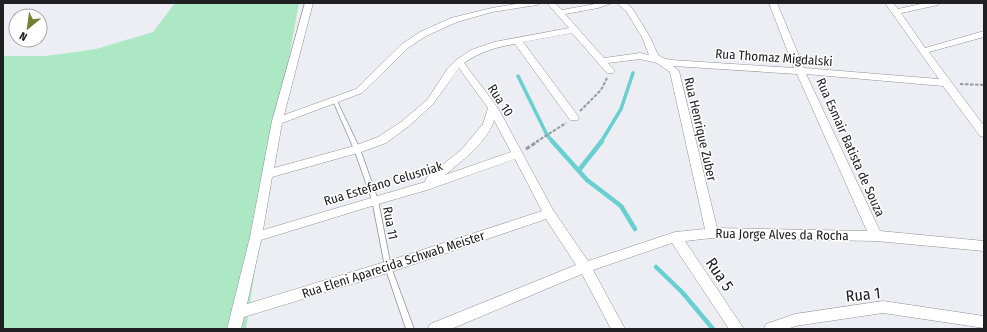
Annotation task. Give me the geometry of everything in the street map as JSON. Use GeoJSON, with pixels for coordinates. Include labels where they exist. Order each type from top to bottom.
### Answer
{"type":"FeatureCollection","features":[{"type":"Feature","properties":{"kind":"street"},"geometry":{"type":"LineString","coordinates":[[234,329],[256,237],[277,121],[309,3]]}},
{"type":"Feature","properties":{"kind":"street"},"geometry":{"type":"LineString","coordinates":[[277,121],[336,101],[358,91],[405,46],[423,34],[454,20],[492,10],[537,3]]}},
{"type":"Feature","properties":{"kind":"street"},"geometry":{"type":"LineString","coordinates":[[551,3],[610,71]]}},
{"type":"Feature","properties":{"kind":"street"},"geometry":{"type":"LineString","coordinates":[[559,13],[608,3]]}},
{"type":"Feature","properties":{"kind":"street","name":"Rua Henrique Zuber"},"geometry":{"type":"LineString","coordinates":[[621,3],[629,10],[646,37],[654,56],[674,71],[712,233]]}},
{"type":"Feature","properties":{"kind":"street","name":"Rua Esmair Batista de Souza"},"geometry":{"type":"LineString","coordinates":[[773,3],[800,71],[876,236]]}},
{"type":"Feature","properties":{"kind":"street"},"geometry":{"type":"LineString","coordinates":[[890,3],[946,83],[984,133]]}},
{"type":"Feature","properties":{"kind":"street"},"geometry":{"type":"LineString","coordinates":[[896,12],[935,3]]}},
{"type":"Feature","properties":{"kind":"street"},"geometry":{"type":"LineString","coordinates":[[268,174],[357,149],[382,140],[405,124],[430,102],[451,70],[459,62],[474,52],[494,45],[574,30]]}},
{"type":"Feature","properties":{"kind":"street"},"geometry":{"type":"LineString","coordinates":[[923,51],[984,34]]}},
{"type":"Feature","properties":{"kind":"street"},"geometry":{"type":"LineString","coordinates":[[518,41],[574,118]]}},
{"type":"Feature","properties":{"kind":"street","name":"Rua Thomaz Migdalski"},"geometry":{"type":"LineString","coordinates":[[602,61],[640,56],[671,63],[800,71],[946,83]]}},
{"type":"Feature","properties":{"kind":"street","name":"Rua 10"},"geometry":{"type":"LineString","coordinates":[[459,62],[493,108],[549,213],[585,266],[618,329]]}},
{"type":"Feature","properties":{"kind":"street"},"geometry":{"type":"LineString","coordinates":[[423,187],[465,153],[488,125],[493,108]]}},
{"type":"Feature","properties":{"kind":"street","name":"Rua Estefano Celusniak"},"geometry":{"type":"LineString","coordinates":[[256,237],[375,200],[423,187],[518,154]]}},
{"type":"Feature","properties":{"kind":"street","name":"Rua Eleni Aparecida Schwab Meister"},"geometry":{"type":"LineString","coordinates":[[237,313],[388,267],[549,213]]}},
{"type":"Feature","properties":{"kind":"street","name":"Rua Jorge Alves da Rocha"},"geometry":{"type":"LineString","coordinates":[[435,329],[585,266],[675,237],[712,233],[876,236],[984,246]]}},
{"type":"Feature","properties":{"kind":"street","name":"Rua 5"},"geometry":{"type":"LineString","coordinates":[[675,237],[737,329]]}},
{"type":"Feature","properties":{"kind":"street","name":"Rua 1"},"geometry":{"type":"LineString","coordinates":[[771,329],[795,320],[882,307],[984,322]]}},
{"type":"Feature","properties":{"kind":"lane","name":"Rua 11"},"geometry":{"type":"LineString","coordinates":[[336,101],[357,149],[375,200],[388,267],[410,329]]}},
{"type":"Feature","properties":{"kind":"path"},"geometry":{"type":"LineString","coordinates":[[946,83],[984,85]]}},
{"type":"Feature","properties":{"kind":"green space"},"geometry":{"type":"Polygon","coordinates":[[[175,3],[299,3],[278,117],[246,329],[3,329],[3,56],[45,56],[96,49],[153,32],[175,3]]]}},
{"type":"Feature","properties":{"kind":"waterway"},"geometry":{"type":"LineString","coordinates":[[601,142],[621,109],[633,73]]}},
{"type":"Feature","properties":{"kind":"waterway"},"geometry":{"type":"LineString","coordinates":[[518,76],[547,135],[553,142]]}},
{"type":"Feature","properties":{"kind":"waterway"},"geometry":{"type":"LineString","coordinates":[[552,141],[587,180],[621,206],[635,229]]}},
{"type":"Feature","properties":{"kind":"waterway"},"geometry":{"type":"LineString","coordinates":[[579,170],[602,141]]}},
{"type":"Feature","properties":{"kind":"waterway"},"geometry":{"type":"LineString","coordinates":[[656,267],[682,292],[713,329]]}}]}
